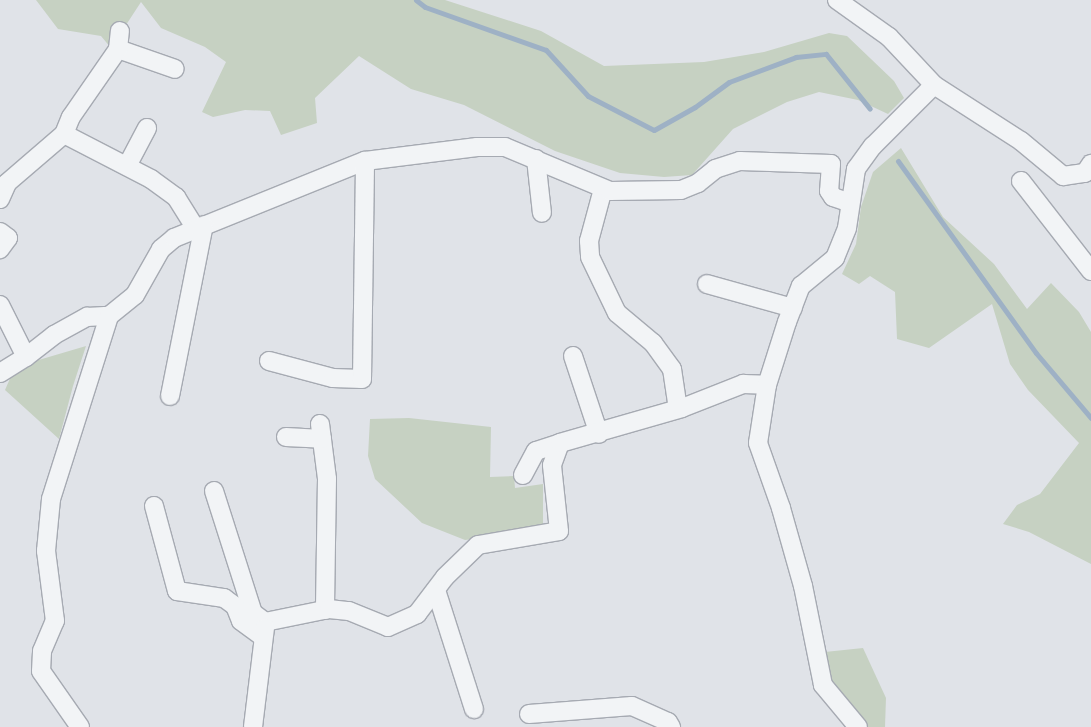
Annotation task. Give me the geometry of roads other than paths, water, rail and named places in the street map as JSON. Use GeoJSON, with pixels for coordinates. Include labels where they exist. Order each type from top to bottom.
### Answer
{"type":"FeatureCollection","features":[{"type":"Feature","properties":{"kind":"street"},"geometry":{"type":"LineString","coordinates":[[837,0],[889,37],[934,86],[1021,141],[1063,176],[1089,172]]}},
{"type":"Feature","properties":{"kind":"street"},"geometry":{"type":"LineString","coordinates":[[0,199],[8,183],[64,134],[71,117],[118,49],[120,31]]}},
{"type":"Feature","properties":{"kind":"street"},"geometry":{"type":"LineString","coordinates":[[118,49],[175,69]]}},
{"type":"Feature","properties":{"kind":"street"},"geometry":{"type":"LineString","coordinates":[[858,727],[823,685],[803,586],[781,508],[758,443],[767,386],[793,308],[802,286],[835,258],[847,228],[856,169],[934,86]]}},
{"type":"Feature","properties":{"kind":"street"},"geometry":{"type":"LineString","coordinates":[[127,166],[147,128]]}},
{"type":"Feature","properties":{"kind":"street"},"geometry":{"type":"LineString","coordinates":[[64,134],[127,166],[176,197],[200,227],[170,396]]}},
{"type":"Feature","properties":{"kind":"street"},"geometry":{"type":"LineString","coordinates":[[80,727],[41,671],[42,651],[55,621],[46,551],[51,499],[109,316],[136,295],[161,249],[174,238],[365,161],[477,146],[505,147],[603,189],[681,190],[698,183],[715,169],[740,161],[831,164],[829,191],[833,197],[850,203]]}},
{"type":"Feature","properties":{"kind":"street"},"geometry":{"type":"LineString","coordinates":[[536,159],[542,213]]}},
{"type":"Feature","properties":{"kind":"street"},"geometry":{"type":"LineString","coordinates":[[269,361],[333,378],[362,380],[365,161]]}},
{"type":"Feature","properties":{"kind":"street"},"geometry":{"type":"LineString","coordinates":[[1021,181],[1091,271]]}},
{"type":"Feature","properties":{"kind":"street"},"geometry":{"type":"LineString","coordinates":[[603,189],[589,241],[590,257],[617,313],[653,343],[672,369],[678,409]]}},
{"type":"Feature","properties":{"kind":"street"},"geometry":{"type":"LineString","coordinates":[[0,232],[8,238],[0,249]]}},
{"type":"Feature","properties":{"kind":"street"},"geometry":{"type":"LineString","coordinates":[[708,284],[793,308]]}},
{"type":"Feature","properties":{"kind":"street"},"geometry":{"type":"LineString","coordinates":[[0,305],[26,357]]}},
{"type":"Feature","properties":{"kind":"street"},"geometry":{"type":"LineString","coordinates":[[0,372],[26,357],[54,335],[86,317],[109,316]]}},
{"type":"Feature","properties":{"kind":"street"},"geometry":{"type":"LineString","coordinates":[[573,356],[599,434]]}},
{"type":"Feature","properties":{"kind":"street"},"geometry":{"type":"LineString","coordinates":[[522,475],[536,451],[599,434],[678,409],[743,384],[767,386]]}},
{"type":"Feature","properties":{"kind":"street"},"geometry":{"type":"LineString","coordinates":[[286,437],[321,431],[327,479],[325,610]]}},
{"type":"Feature","properties":{"kind":"street"},"geometry":{"type":"LineString","coordinates":[[154,506],[177,591],[224,598],[235,606],[241,621],[264,630],[325,610],[349,611],[388,627],[417,614],[436,590],[478,545],[559,531],[552,465],[560,443]]}},
{"type":"Feature","properties":{"kind":"street"},"geometry":{"type":"LineString","coordinates":[[214,491],[253,613],[264,630],[253,727]]}},
{"type":"Feature","properties":{"kind":"street"},"geometry":{"type":"LineString","coordinates":[[436,590],[474,708]]}},
{"type":"Feature","properties":{"kind":"street"},"geometry":{"type":"LineString","coordinates":[[528,714],[632,706],[668,722],[671,727]]}},
{"type":"Feature","properties":{"kind":"waterway"},"geometry":{"type":"LineString","coordinates":[[416,0],[425,7],[546,50],[588,96],[654,130],[695,107],[729,82],[796,57],[826,54],[870,109]]}},
{"type":"Feature","properties":{"kind":"waterway"},"geometry":{"type":"LineString","coordinates":[[898,161],[1036,353],[1091,418]]}}]}
